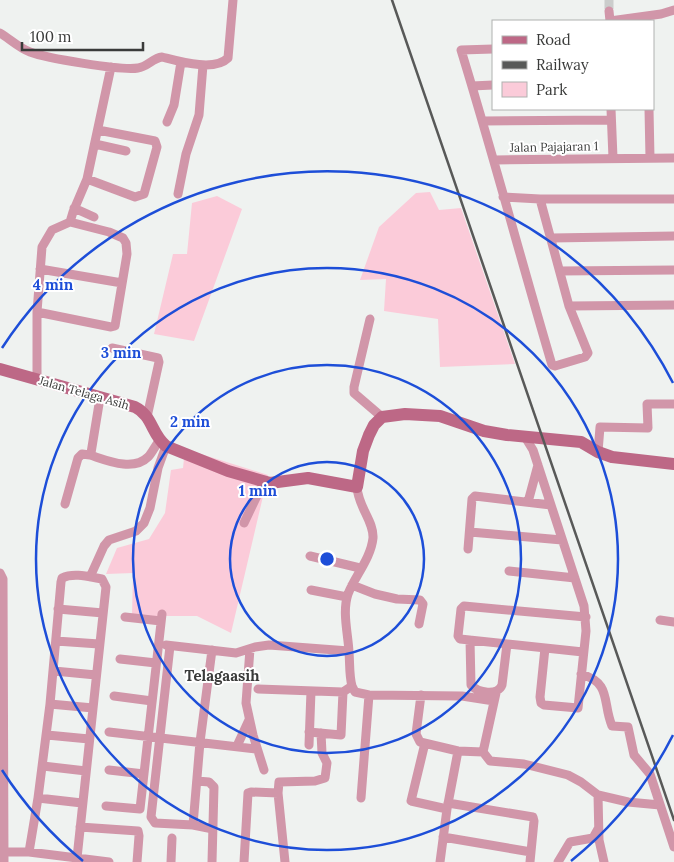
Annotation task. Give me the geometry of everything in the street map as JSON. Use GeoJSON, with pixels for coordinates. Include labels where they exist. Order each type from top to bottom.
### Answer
{"type":"FeatureCollection","features":[{"type":"Feature","properties":{"kind":"street"},"geometry":{"type":"LineString","coordinates":[[0,33],[26,51],[39,55],[111,67],[139,68],[162,57],[203,65],[223,62],[228,58],[233,0]]}},
{"type":"Feature","properties":{"kind":"street"},"geometry":{"type":"LineString","coordinates":[[628,20],[646,19],[674,10]]}},
{"type":"Feature","properties":{"kind":"street"},"geometry":{"type":"LineString","coordinates":[[610,11],[610,20]]}},
{"type":"Feature","properties":{"kind":"street"},"geometry":{"type":"LineString","coordinates":[[492,49],[461,50],[495,160],[503,197],[554,366],[586,357],[588,354],[569,306],[540,199]]}},
{"type":"Feature","properties":{"kind":"street"},"geometry":{"type":"LineString","coordinates":[[167,122],[174,105],[181,62]]}},
{"type":"Feature","properties":{"kind":"street"},"geometry":{"type":"LineString","coordinates":[[178,194],[186,154],[199,115],[203,65]]}},
{"type":"Feature","properties":{"kind":"street"},"geometry":{"type":"LineString","coordinates":[[70,222],[87,179],[111,67]]}},
{"type":"Feature","properties":{"kind":"street"},"geometry":{"type":"LineString","coordinates":[[472,86],[492,86]]}},
{"type":"Feature","properties":{"kind":"street"},"geometry":{"type":"LineString","coordinates":[[611,110],[613,158]]}},
{"type":"Feature","properties":{"kind":"street"},"geometry":{"type":"LineString","coordinates":[[649,110],[650,158]]}},
{"type":"Feature","properties":{"kind":"street"},"geometry":{"type":"LineString","coordinates":[[483,121],[611,120]]}},
{"type":"Feature","properties":{"kind":"street"},"geometry":{"type":"LineString","coordinates":[[87,179],[135,197],[141,196],[144,194],[157,147],[155,141],[98,130]]}},
{"type":"Feature","properties":{"kind":"street"},"geometry":{"type":"LineString","coordinates":[[94,144],[126,151]]}},
{"type":"Feature","properties":{"kind":"street","name":"Jalan Pajajaran 1"},"geometry":{"type":"LineString","coordinates":[[495,160],[674,158]]}},
{"type":"Feature","properties":{"kind":"street"},"geometry":{"type":"LineString","coordinates":[[503,197],[540,199],[674,199]]}},
{"type":"Feature","properties":{"kind":"street"},"geometry":{"type":"LineString","coordinates":[[74,208],[94,217]]}},
{"type":"Feature","properties":{"kind":"street"},"geometry":{"type":"LineString","coordinates":[[37,312],[113,327],[116,324],[127,248],[123,238],[109,232],[70,222],[52,230],[46,239],[42,247],[37,312],[37,380]]}},
{"type":"Feature","properties":{"kind":"street"},"geometry":{"type":"LineString","coordinates":[[552,238],[674,236]]}},
{"type":"Feature","properties":{"kind":"street"},"geometry":{"type":"LineString","coordinates":[[40,269],[122,283]]}},
{"type":"Feature","properties":{"kind":"street"},"geometry":{"type":"LineString","coordinates":[[560,271],[674,270]]}},
{"type":"Feature","properties":{"kind":"street"},"geometry":{"type":"LineString","coordinates":[[569,306],[674,305]]}},
{"type":"Feature","properties":{"kind":"street"},"geometry":{"type":"LineString","coordinates":[[370,319],[354,393],[382,417]]}},
{"type":"Feature","properties":{"kind":"street"},"geometry":{"type":"LineString","coordinates":[[112,348],[158,358],[159,362],[147,416],[163,444],[228,470],[264,481],[308,478],[357,487]]}},
{"type":"Feature","properties":{"kind":"street","name":"Jalan Telaga Asih"},"geometry":{"type":"LineString","coordinates":[[0,369],[134,407],[144,412],[147,416]]}},
{"type":"Feature","properties":{"kind":"street"},"geometry":{"type":"LineString","coordinates":[[90,455],[100,398]]}},
{"type":"Feature","properties":{"kind":"street"},"geometry":{"type":"LineString","coordinates":[[598,452],[600,426],[648,428],[647,404],[674,404]]}},
{"type":"Feature","properties":{"kind":"street"},"geometry":{"type":"LineString","coordinates":[[495,697],[369,695],[356,692],[352,686],[346,610],[347,597],[372,545],[373,534],[369,521],[357,498],[357,487],[363,451],[368,435],[374,426],[382,417],[405,414],[433,416],[484,431],[581,442],[598,452],[612,457],[674,464]]}},
{"type":"Feature","properties":{"kind":"street"},"geometry":{"type":"LineString","coordinates":[[525,437],[533,450],[584,606],[586,617],[578,708],[543,704],[540,697],[545,648]]}},
{"type":"Feature","properties":{"kind":"street"},"geometry":{"type":"LineString","coordinates":[[65,504],[78,458],[82,454],[120,463],[135,463],[146,459],[163,444]]}},
{"type":"Feature","properties":{"kind":"street"},"geometry":{"type":"LineString","coordinates":[[90,577],[104,546],[110,540],[136,531],[144,523],[150,508],[163,444]]}},
{"type":"Feature","properties":{"kind":"street"},"geometry":{"type":"LineString","coordinates":[[528,502],[538,465]]}},
{"type":"Feature","properties":{"kind":"street"},"geometry":{"type":"LineString","coordinates":[[244,522],[264,481]]}},
{"type":"Feature","properties":{"kind":"street"},"geometry":{"type":"LineString","coordinates":[[468,549],[472,499],[475,496],[551,505]]}},
{"type":"Feature","properties":{"kind":"street"},"geometry":{"type":"LineString","coordinates":[[470,532],[562,540]]}},
{"type":"Feature","properties":{"kind":"street"},"geometry":{"type":"LineString","coordinates":[[310,556],[360,568]]}},
{"type":"Feature","properties":{"kind":"street"},"geometry":{"type":"LineString","coordinates":[[509,571],[574,578]]}},
{"type":"Feature","properties":{"kind":"street"},"geometry":{"type":"LineString","coordinates":[[0,573],[4,579],[2,717],[2,852],[4,862]]}},
{"type":"Feature","properties":{"kind":"street"},"geometry":{"type":"LineString","coordinates":[[29,852],[43,766],[62,578],[69,575],[90,577],[102,579],[106,587],[77,858]]}},
{"type":"Feature","properties":{"kind":"street"},"geometry":{"type":"LineString","coordinates":[[352,585],[375,594],[397,599],[420,600],[423,604],[419,624]]}},
{"type":"Feature","properties":{"kind":"street"},"geometry":{"type":"LineString","coordinates":[[311,590],[347,597]]}},
{"type":"Feature","properties":{"kind":"street"},"geometry":{"type":"LineString","coordinates":[[583,652],[460,639],[458,637],[461,609],[464,606],[586,617]]}},
{"type":"Feature","properties":{"kind":"street"},"geometry":{"type":"LineString","coordinates":[[58,609],[103,613]]}},
{"type":"Feature","properties":{"kind":"street"},"geometry":{"type":"LineString","coordinates":[[106,806],[140,809],[162,618],[125,617]]}},
{"type":"Feature","properties":{"kind":"street"},"geometry":{"type":"LineString","coordinates":[[660,620],[674,622]]}},
{"type":"Feature","properties":{"kind":"street"},"geometry":{"type":"LineString","coordinates":[[470,640],[471,686],[495,697]]}},
{"type":"Feature","properties":{"kind":"street"},"geometry":{"type":"LineString","coordinates":[[56,641],[100,644]]}},
{"type":"Feature","properties":{"kind":"street"},"geometry":{"type":"LineString","coordinates":[[507,644],[502,686],[495,697],[483,752],[487,758],[495,762],[508,761],[568,775],[598,795],[628,802],[660,805]]}},
{"type":"Feature","properties":{"kind":"street"},"geometry":{"type":"LineString","coordinates":[[159,645],[236,653],[269,645],[349,651]]}},
{"type":"Feature","properties":{"kind":"street"},"geometry":{"type":"LineString","coordinates":[[170,646],[152,819],[155,823],[193,825],[213,829]]}},
{"type":"Feature","properties":{"kind":"street"},"geometry":{"type":"LineString","coordinates":[[250,649],[246,703],[256,749],[264,770]]}},
{"type":"Feature","properties":{"kind":"street"},"geometry":{"type":"LineString","coordinates":[[193,825],[200,742],[212,650]]}},
{"type":"Feature","properties":{"kind":"street"},"geometry":{"type":"LineString","coordinates":[[120,659],[156,663]]}},
{"type":"Feature","properties":{"kind":"street"},"geometry":{"type":"LineString","coordinates":[[54,671],[96,675]]}},
{"type":"Feature","properties":{"kind":"street"},"geometry":{"type":"LineString","coordinates":[[581,674],[595,679],[603,688],[612,726],[628,727],[634,754],[650,774],[674,847]]}},
{"type":"Feature","properties":{"kind":"street"},"geometry":{"type":"LineString","coordinates":[[258,689],[343,692],[352,686]]}},
{"type":"Feature","properties":{"kind":"street"},"geometry":{"type":"LineString","coordinates":[[308,745],[311,691]]}},
{"type":"Feature","properties":{"kind":"street"},"geometry":{"type":"LineString","coordinates":[[309,732],[340,735],[343,692]]}},
{"type":"Feature","properties":{"kind":"street"},"geometry":{"type":"LineString","coordinates":[[361,798],[369,695]]}},
{"type":"Feature","properties":{"kind":"street"},"geometry":{"type":"LineString","coordinates":[[421,695],[416,734],[420,742],[458,750],[483,752]]}},
{"type":"Feature","properties":{"kind":"street"},"geometry":{"type":"LineString","coordinates":[[114,696],[152,701]]}},
{"type":"Feature","properties":{"kind":"street"},"geometry":{"type":"LineString","coordinates":[[50,704],[93,708]]}},
{"type":"Feature","properties":{"kind":"street"},"geometry":{"type":"LineString","coordinates":[[237,746],[249,720]]}},
{"type":"Feature","properties":{"kind":"street"},"geometry":{"type":"LineString","coordinates":[[109,732],[256,749]]}},
{"type":"Feature","properties":{"kind":"street"},"geometry":{"type":"LineString","coordinates":[[285,862],[278,793],[279,782],[315,781],[325,778],[327,763],[322,753],[321,734]]}},
{"type":"Feature","properties":{"kind":"street"},"geometry":{"type":"LineString","coordinates":[[46,735],[89,739]]}},
{"type":"Feature","properties":{"kind":"street"},"geometry":{"type":"LineString","coordinates":[[425,743],[410,801],[533,817],[530,862]]}},
{"type":"Feature","properties":{"kind":"street"},"geometry":{"type":"LineString","coordinates":[[440,862],[447,806],[458,750]]}},
{"type":"Feature","properties":{"kind":"street"},"geometry":{"type":"LineString","coordinates":[[43,766],[86,771]]}},
{"type":"Feature","properties":{"kind":"street"},"geometry":{"type":"LineString","coordinates":[[108,770],[144,774]]}},
{"type":"Feature","properties":{"kind":"street"},"geometry":{"type":"LineString","coordinates":[[198,781],[209,782],[214,787],[212,862]]}},
{"type":"Feature","properties":{"kind":"street"},"geometry":{"type":"LineString","coordinates":[[244,862],[248,793],[278,793]]}},
{"type":"Feature","properties":{"kind":"street"},"geometry":{"type":"LineString","coordinates":[[598,795],[598,828],[604,862]]}},
{"type":"Feature","properties":{"kind":"street"},"geometry":{"type":"LineString","coordinates":[[38,798],[82,803]]}},
{"type":"Feature","properties":{"kind":"street"},"geometry":{"type":"LineString","coordinates":[[80,827],[138,831],[140,836],[137,862]]}},
{"type":"Feature","properties":{"kind":"street"},"geometry":{"type":"LineString","coordinates":[[558,862],[570,842],[593,838],[598,828]]}},
{"type":"Feature","properties":{"kind":"street"},"geometry":{"type":"LineString","coordinates":[[443,837],[531,852]]}},
{"type":"Feature","properties":{"kind":"street"},"geometry":{"type":"LineString","coordinates":[[171,862],[172,838]]}},
{"type":"Feature","properties":{"kind":"street"},"geometry":{"type":"LineString","coordinates":[[2,852],[29,852],[109,862]]}},
{"type":"Feature","properties":{"kind":"green space"},"geometry":{"type":"Polygon","coordinates":[[[430,192],[439,210],[461,208],[515,364],[440,367],[438,319],[384,311],[386,279],[360,280],[379,227],[416,193],[430,192]]]}},
{"type":"Feature","properties":{"kind":"green space"},"geometry":{"type":"Polygon","coordinates":[[[217,196],[242,209],[194,341],[154,334],[173,254],[187,254],[192,203],[217,196]]]}},
{"type":"Feature","properties":{"kind":"green space"},"geometry":{"type":"Polygon","coordinates":[[[185,449],[268,475],[231,633],[197,616],[132,616],[133,573],[106,574],[117,548],[149,539],[165,513],[171,470],[183,468],[185,449]]]}},
{"type":"Feature","properties":{"kind":"tunnel"},"geometry":{"type":"LineString","coordinates":[[609,0],[609,11]]}},
{"type":"Feature","properties":{"kind":"railway"},"geometry":{"type":"LineString","coordinates":[[392,0],[674,820]]}},
{"type":"Feature","properties":{"kind":"district","name":"Telagaasih"},"geometry":{"type":"Point","coordinates":[222,676]}}]}
